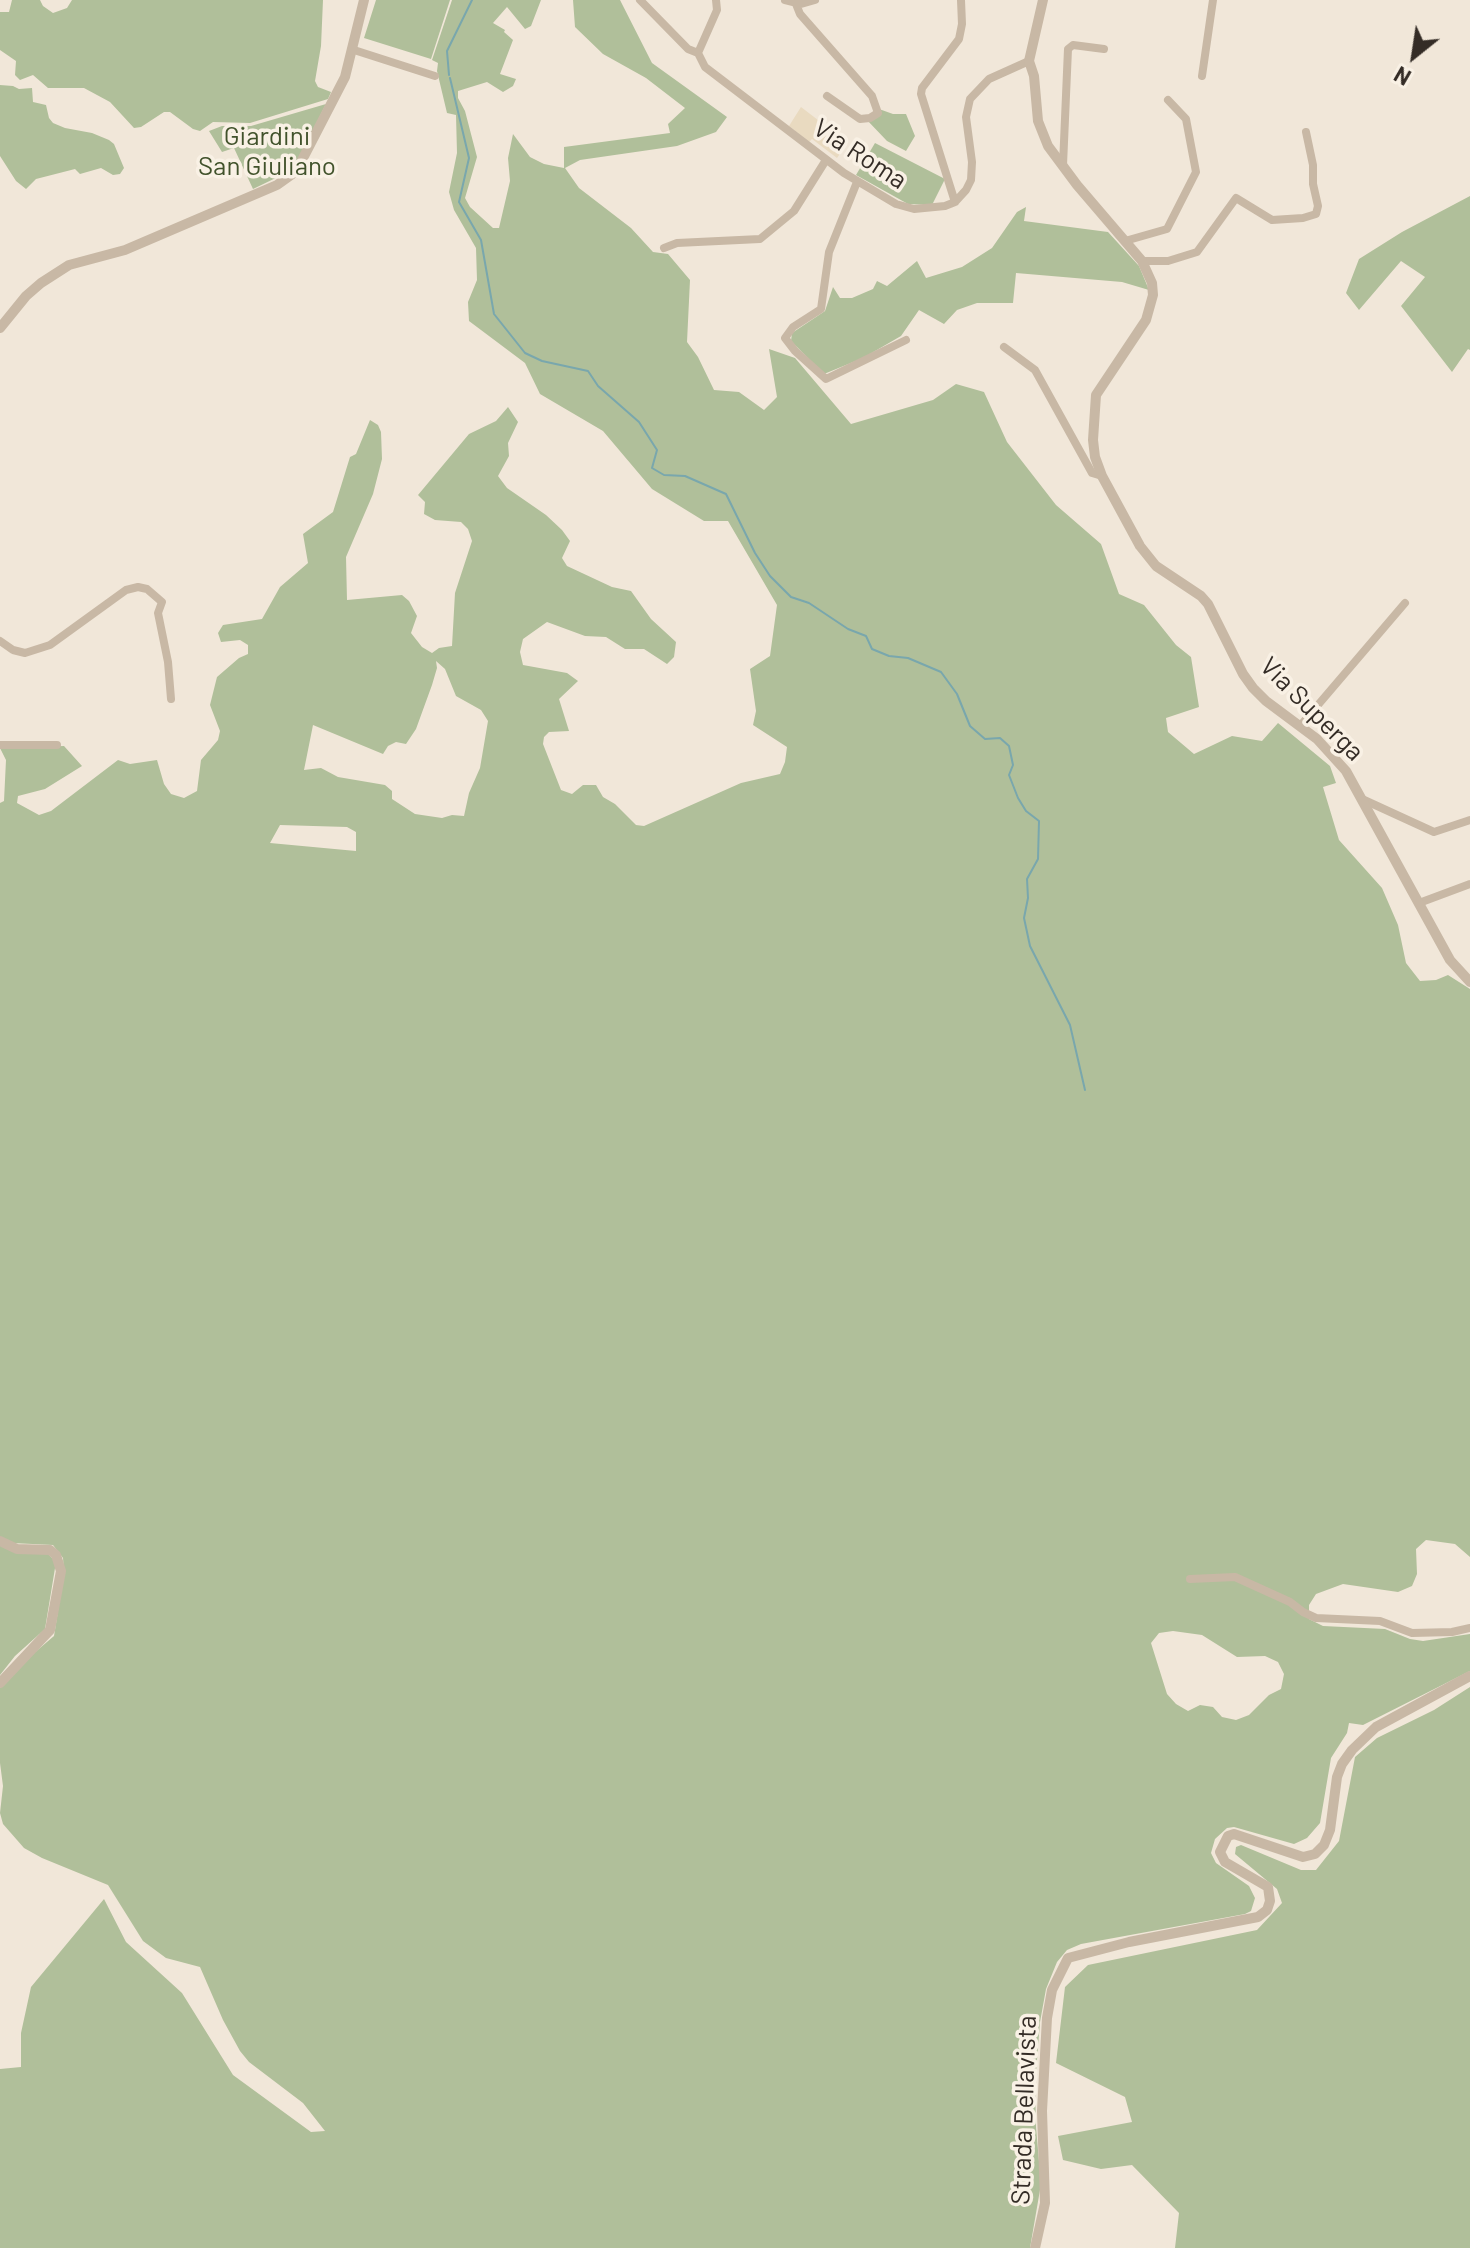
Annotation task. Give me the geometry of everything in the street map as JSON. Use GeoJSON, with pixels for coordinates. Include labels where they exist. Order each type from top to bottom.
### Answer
{"type":"FeatureCollection","features":[{"type":"Feature","properties":{"kind":"street"},"geometry":{"type":"LineString","coordinates":[[0,328],[26,296],[69,265],[125,250],[282,182],[296,170],[358,51],[364,0]]}},
{"type":"Feature","properties":{"kind":"street","name":"Via Roma"},"geometry":{"type":"LineString","coordinates":[[640,0],[688,49],[698,53],[701,63],[711,73],[857,182],[896,204],[914,209],[955,202]]}},
{"type":"Feature","properties":{"kind":"street"},"geometry":{"type":"LineString","coordinates":[[698,53],[717,10],[716,0]]}},
{"type":"Feature","properties":{"kind":"street"},"geometry":{"type":"LineString","coordinates":[[785,0],[796,4],[815,0]]}},
{"type":"Feature","properties":{"kind":"street"},"geometry":{"type":"LineString","coordinates":[[955,202],[921,94],[922,88],[959,39],[961,0]]}},
{"type":"Feature","properties":{"kind":"street"},"geometry":{"type":"LineString","coordinates":[[955,202],[971,180],[972,162],[966,117],[970,99],[989,79],[1029,61],[1043,0]]}},
{"type":"Feature","properties":{"kind":"street"},"geometry":{"type":"LineString","coordinates":[[1035,36],[1043,28],[1050,0]]}},
{"type":"Feature","properties":{"kind":"street"},"geometry":{"type":"LineString","coordinates":[[1202,76],[1213,0]]}},
{"type":"Feature","properties":{"kind":"street"},"geometry":{"type":"LineString","coordinates":[[796,4],[800,14],[872,96],[879,109],[876,116],[860,119],[827,96]]}},
{"type":"Feature","properties":{"kind":"street"},"geometry":{"type":"LineString","coordinates":[[1063,166],[1068,49],[1073,45],[1098,51]]}},
{"type":"Feature","properties":{"kind":"street"},"geometry":{"type":"LineString","coordinates":[[358,51],[435,76]]}},
{"type":"Feature","properties":{"kind":"street","name":"Via Superga"},"geometry":{"type":"LineString","coordinates":[[1029,61],[1034,76],[1038,121],[1048,146],[1142,261],[1152,283],[1149,313],[1096,395],[1093,440],[1102,476],[1140,546],[1156,566],[1201,596],[1253,688],[1317,739],[1346,771],[1450,960],[1470,982]]}},
{"type":"Feature","properties":{"kind":"street"},"geometry":{"type":"LineString","coordinates":[[1125,241],[1167,229],[1196,172],[1186,119],[1168,100]]}},
{"type":"Feature","properties":{"kind":"street"},"geometry":{"type":"LineString","coordinates":[[1142,261],[1168,261],[1197,252],[1236,198],[1272,220],[1316,214],[1318,206],[1306,132]]}},
{"type":"Feature","properties":{"kind":"street"},"geometry":{"type":"LineString","coordinates":[[664,248],[677,243],[760,239],[794,211],[826,160]]}},
{"type":"Feature","properties":{"kind":"street"},"geometry":{"type":"LineString","coordinates":[[857,182],[829,252],[821,309],[793,327],[785,338],[826,379],[906,340]]}},
{"type":"Feature","properties":{"kind":"street"},"geometry":{"type":"LineString","coordinates":[[1004,347],[1035,370],[1092,473],[1102,476]]}},
{"type":"Feature","properties":{"kind":"street"},"geometry":{"type":"LineString","coordinates":[[0,641],[13,650],[25,653],[50,645],[126,590],[138,587],[147,589],[162,602],[158,613],[168,662],[171,699]]}},
{"type":"Feature","properties":{"kind":"street"},"geometry":{"type":"LineString","coordinates":[[1300,726],[1405,603]]}},
{"type":"Feature","properties":{"kind":"street"},"geometry":{"type":"LineString","coordinates":[[0,745],[57,745]]}},
{"type":"Feature","properties":{"kind":"street"},"geometry":{"type":"LineString","coordinates":[[1362,799],[1434,832],[1470,820]]}},
{"type":"Feature","properties":{"kind":"street"},"geometry":{"type":"LineString","coordinates":[[1419,903],[1470,884]]}},
{"type":"Feature","properties":{"kind":"street"},"geometry":{"type":"LineString","coordinates":[[0,1541],[17,1549],[50,1550],[59,1561],[61,1571],[50,1630],[0,1683]]}},
{"type":"Feature","properties":{"kind":"street"},"geometry":{"type":"LineString","coordinates":[[1190,1579],[1235,1577],[1290,1602],[1316,1618],[1380,1621],[1412,1633],[1470,1628]]}},
{"type":"Feature","properties":{"kind":"street","name":"Strada Bellavista"},"geometry":{"type":"LineString","coordinates":[[1035,2248],[1045,2203],[1042,2111],[1047,2018],[1052,1990],[1068,1958],[1129,1942],[1258,1917],[1267,1910],[1270,1901],[1268,1887],[1225,1862],[1220,1852],[1228,1836],[1234,1834],[1303,1857],[1315,1854],[1324,1845],[1330,1830],[1337,1777],[1352,1750],[1376,1727],[1470,1676]]}},
{"type":"Feature","properties":{"kind":"green space"},"geometry":{"type":"Polygon","coordinates":[[[12,0],[40,0],[53,13],[67,8],[72,0],[323,0],[321,46],[315,81],[318,87],[331,92],[328,99],[250,123],[213,122],[200,131],[170,112],[164,112],[141,127],[134,128],[110,102],[84,88],[48,88],[33,75],[20,80],[15,75],[16,61],[0,50],[0,12],[9,12],[12,0]]]}},
{"type":"Feature","properties":{"kind":"green space"},"geometry":{"type":"Polygon","coordinates":[[[376,0],[450,0],[431,59],[364,38],[376,0]]]}},
{"type":"Feature","properties":{"kind":"green space"},"geometry":{"type":"Polygon","coordinates":[[[452,0],[541,0],[531,26],[525,29],[507,7],[493,23],[505,30],[513,40],[500,74],[516,79],[513,86],[503,92],[487,82],[458,91],[477,157],[465,198],[470,207],[493,228],[499,228],[510,181],[508,158],[513,134],[530,157],[564,168],[564,147],[670,133],[668,124],[685,108],[646,78],[603,54],[575,27],[573,0],[620,0],[652,63],[727,117],[716,132],[677,146],[580,160],[565,168],[579,188],[631,228],[653,252],[668,254],[690,280],[687,342],[714,390],[739,392],[764,410],[777,397],[769,349],[795,358],[851,424],[933,400],[956,384],[984,392],[1007,442],[1056,505],[1101,544],[1119,594],[1144,605],[1176,645],[1191,657],[1199,707],[1166,718],[1168,732],[1194,754],[1232,736],[1262,741],[1278,723],[1330,766],[1336,783],[1323,787],[1339,840],[1382,888],[1398,925],[1406,963],[1420,981],[1448,975],[1470,989],[1470,1557],[1455,1544],[1426,1540],[1416,1549],[1417,1574],[1412,1586],[1398,1592],[1343,1584],[1316,1594],[1309,1605],[1309,1619],[1323,1626],[1385,1629],[1423,1641],[1470,1634],[1470,1671],[1363,1725],[1349,1723],[1347,1733],[1331,1758],[1320,1823],[1307,1838],[1294,1844],[1234,1827],[1227,1828],[1215,1839],[1211,1853],[1216,1863],[1249,1886],[1255,1898],[1251,1911],[1081,1944],[1067,1950],[1057,1962],[1046,1989],[1040,2022],[1035,2085],[1041,2184],[1030,2248],[0,2248],[0,2069],[21,2067],[21,2033],[31,1987],[104,1899],[126,1942],[182,1993],[233,2075],[311,2132],[325,2131],[303,2103],[249,2062],[240,2051],[200,1967],[166,1958],[143,1941],[108,1885],[24,1848],[3,1824],[0,1813],[3,1786],[0,1688],[20,1665],[54,1636],[64,1573],[63,1558],[53,1545],[12,1543],[0,1537],[0,803],[4,801],[6,760],[0,748],[64,746],[82,766],[45,789],[18,796],[17,803],[39,815],[51,811],[118,760],[130,764],[157,760],[164,784],[171,794],[184,798],[197,791],[201,760],[218,740],[220,731],[210,705],[217,677],[248,654],[248,645],[240,640],[221,642],[218,633],[223,625],[262,619],[280,587],[308,563],[303,534],[333,512],[350,457],[356,454],[370,420],[378,425],[381,432],[382,459],[373,494],[346,557],[347,600],[402,595],[417,616],[411,633],[422,647],[432,653],[439,648],[452,646],[455,593],[472,541],[468,529],[461,522],[435,520],[424,514],[425,502],[418,495],[469,434],[496,421],[508,407],[518,422],[508,443],[509,456],[498,476],[507,488],[562,530],[570,541],[562,558],[567,566],[612,587],[631,591],[651,619],[676,642],[674,657],[667,664],[644,649],[625,649],[606,637],[585,636],[547,622],[523,639],[520,652],[523,665],[567,673],[578,681],[559,699],[569,731],[549,732],[544,737],[543,744],[561,790],[572,794],[583,785],[596,785],[603,797],[615,804],[636,825],[644,826],[741,783],[780,774],[785,762],[787,747],[753,725],[756,711],[750,669],[770,656],[777,605],[728,521],[704,521],[652,489],[603,431],[540,394],[525,363],[469,321],[468,302],[477,280],[476,248],[454,210],[449,192],[457,153],[456,115],[447,113],[437,71],[438,63],[432,60],[452,0]],[[436,661],[432,685],[416,729],[406,744],[396,742],[388,746],[383,754],[313,725],[304,770],[321,768],[338,777],[385,785],[392,791],[392,799],[415,814],[442,818],[464,816],[469,793],[480,768],[488,721],[481,710],[456,696],[445,669],[436,661]],[[280,825],[270,843],[356,851],[356,832],[347,827],[280,825]],[[1173,1631],[1159,1633],[1151,1643],[1167,1694],[1188,1711],[1200,1705],[1213,1707],[1222,1717],[1236,1720],[1249,1715],[1269,1695],[1281,1689],[1284,1674],[1278,1662],[1265,1656],[1237,1657],[1202,1635],[1173,1631]]]}},
{"type":"Feature","properties":{"kind":"green space"},"geometry":{"type":"Polygon","coordinates":[[[0,85],[32,88],[33,102],[46,105],[53,123],[109,140],[114,144],[124,168],[120,174],[113,175],[101,168],[80,174],[75,169],[36,179],[26,189],[16,181],[0,156],[0,85]]]}},
{"type":"Feature","properties":{"kind":"green space","name":"Giardini San Giuliano"},"geometry":{"type":"Polygon","coordinates":[[[326,104],[297,161],[284,174],[253,189],[234,148],[222,152],[209,131],[222,126],[251,126],[326,104]]]}},
{"type":"Feature","properties":{"kind":"green space"},"geometry":{"type":"Polygon","coordinates":[[[879,109],[906,114],[915,136],[906,151],[887,141],[866,119],[879,109]]]}},
{"type":"Feature","properties":{"kind":"green space"},"geometry":{"type":"Polygon","coordinates":[[[875,143],[945,179],[932,205],[908,204],[856,175],[875,143]]]}},
{"type":"Feature","properties":{"kind":"green space"},"geometry":{"type":"Polygon","coordinates":[[[1470,196],[1470,350],[1452,372],[1401,306],[1425,277],[1401,261],[1359,310],[1346,293],[1359,259],[1470,196]]]}},
{"type":"Feature","properties":{"kind":"green space"},"geometry":{"type":"Polygon","coordinates":[[[1026,207],[1024,221],[1108,232],[1139,266],[1149,290],[1122,282],[1016,273],[1013,303],[977,303],[957,310],[944,324],[919,310],[901,336],[863,358],[824,374],[791,341],[792,333],[825,311],[833,287],[840,298],[852,298],[873,289],[877,281],[887,286],[917,261],[926,278],[962,267],[992,248],[1017,212],[1026,207]]]}},
{"type":"Feature","properties":{"kind":"green space"},"geometry":{"type":"Polygon","coordinates":[[[0,1545],[48,1554],[56,1562],[45,1629],[15,1656],[0,1675],[0,1545]]]}},
{"type":"Feature","properties":{"kind":"green space"},"geometry":{"type":"Polygon","coordinates":[[[1470,1687],[1470,2248],[1175,2248],[1179,2213],[1132,2165],[1101,2169],[1063,2160],[1058,2136],[1132,2122],[1125,2097],[1056,2063],[1065,1987],[1088,1965],[1257,1930],[1282,1903],[1277,1889],[1235,1854],[1236,1847],[1241,1845],[1301,1870],[1316,1870],[1339,1841],[1355,1757],[1377,1738],[1434,1710],[1470,1687]]]}},
{"type":"Feature","properties":{"kind":"shaded area"},"geometry":{"type":"Polygon","coordinates":[[[801,107],[848,143],[837,158],[789,126],[801,107]]]}},
{"type":"Feature","properties":{"kind":"waterway"},"geometry":{"type":"LineString","coordinates":[[449,75],[447,51],[472,0]]}},
{"type":"Feature","properties":{"kind":"waterway"},"geometry":{"type":"LineString","coordinates":[[450,78],[469,158],[459,202],[481,240],[494,314],[525,353],[542,361],[588,371],[598,386],[639,422],[657,450],[652,468],[664,475],[685,476],[726,494],[755,553],[770,576],[791,597],[809,603],[848,629],[866,636],[872,649],[889,656],[908,658],[941,672],[957,694],[970,726],[985,739],[1000,738],[1009,746],[1013,765],[1009,775],[1018,798],[1026,811],[1039,821],[1038,859],[1027,879],[1028,898],[1024,918],[1030,946],[1070,1025],[1085,1090]]}}]}
